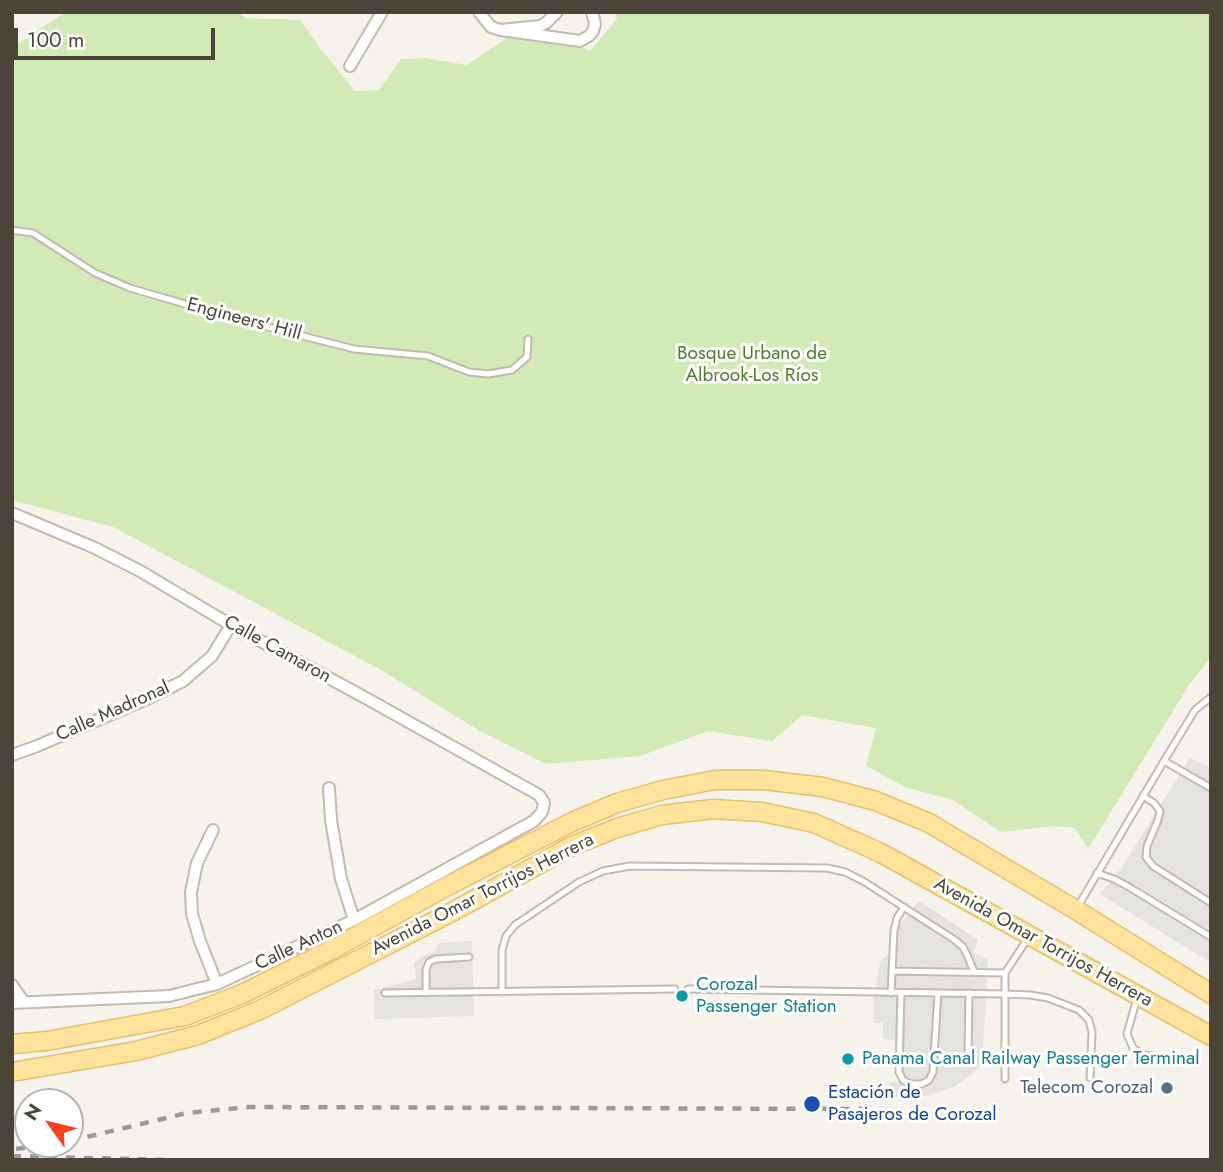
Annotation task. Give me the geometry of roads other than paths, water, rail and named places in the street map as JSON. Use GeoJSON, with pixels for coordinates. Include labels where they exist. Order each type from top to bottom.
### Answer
{"type":"FeatureCollection","features":[{"type":"Feature","properties":{"kind":"main road","name":"Avenida Omar Torrijos Herrera"},"geometry":{"type":"LineString","coordinates":[[12,1044],[47,1041],[185,1016],[231,999],[331,950],[572,822],[640,796],[715,780],[764,780],[823,787],[876,801],[929,823],[1211,994]]}},
{"type":"Feature","properties":{"kind":"main road","name":"Avenida Omar Torrijos Herrera"},"geometry":{"type":"LineString","coordinates":[[12,1072],[136,1051],[198,1035],[260,1010],[439,919],[572,846],[617,828],[662,816],[713,809],[762,812],[814,823],[881,853],[1211,1036]]}},
{"type":"Feature","properties":{"kind":"street"},"geometry":{"type":"LineString","coordinates":[[350,66],[382,12]]}},
{"type":"Feature","properties":{"kind":"street"},"geometry":{"type":"LineString","coordinates":[[479,12],[491,27],[501,30],[580,41],[593,31],[595,24],[592,12]]}},
{"type":"Feature","properties":{"kind":"street"},"geometry":{"type":"LineString","coordinates":[[501,30],[540,26],[557,12]]}},
{"type":"Feature","properties":{"kind":"street","name":"Calle Camaron"},"geometry":{"type":"LineString","coordinates":[[12,513],[106,554],[140,572],[538,795]]}},
{"type":"Feature","properties":{"kind":"street","name":"Calle Madronal"},"geometry":{"type":"LineString","coordinates":[[13,753],[149,698],[183,681],[212,656],[231,625]]}},
{"type":"Feature","properties":{"kind":"street"},"geometry":{"type":"LineString","coordinates":[[329,788],[331,820],[341,879],[355,920]]}},
{"type":"Feature","properties":{"kind":"street","name":"Calle Anton"},"geometry":{"type":"LineString","coordinates":[[17,1002],[170,996],[217,984],[355,920],[534,821],[542,812],[544,803],[538,795]]}},
{"type":"Feature","properties":{"kind":"street"},"geometry":{"type":"LineString","coordinates":[[213,830],[197,863],[191,892],[192,914],[217,984]]}},
{"type":"Feature","properties":{"kind":"street"},"geometry":{"type":"LineString","coordinates":[[12,985],[17,1002]]}},
{"type":"Feature","properties":{"kind":"lane","name":"Engineers' Hill"},"geometry":{"type":"LineString","coordinates":[[12,230],[33,233],[95,273],[130,288],[354,349],[428,356],[468,372],[488,374],[512,370],[527,357],[528,339]]}},
{"type":"Feature","properties":{"kind":"lane"},"geometry":{"type":"LineString","coordinates":[[1076,910],[1195,710],[1211,697]]}},
{"type":"Feature","properties":{"kind":"lane"},"geometry":{"type":"LineString","coordinates":[[1164,761],[1211,788]]}},
{"type":"Feature","properties":{"kind":"lane"},"geometry":{"type":"LineString","coordinates":[[1143,796],[1160,811],[1147,846],[1146,857],[1153,866],[1211,904]]}},
{"type":"Feature","properties":{"kind":"lane"},"geometry":{"type":"LineString","coordinates":[[502,992],[502,950],[506,936],[515,925],[579,882],[603,870],[630,866],[827,868],[845,872],[955,940],[968,957],[974,972]]}},
{"type":"Feature","properties":{"kind":"lane"},"geometry":{"type":"LineString","coordinates":[[1097,873],[1129,887],[1211,937]]}},
{"type":"Feature","properties":{"kind":"lane"},"geometry":{"type":"LineString","coordinates":[[891,993],[894,932],[897,918],[904,907]]}},
{"type":"Feature","properties":{"kind":"lane"},"geometry":{"type":"LineString","coordinates":[[1004,1079],[1005,973],[1030,935]]}},
{"type":"Feature","properties":{"kind":"lane"},"geometry":{"type":"LineString","coordinates":[[426,993],[426,970],[429,962],[436,959],[469,957]]}},
{"type":"Feature","properties":{"kind":"lane"},"geometry":{"type":"LineString","coordinates":[[892,971],[1005,973]]}},
{"type":"Feature","properties":{"kind":"lane"},"geometry":{"type":"LineString","coordinates":[[385,993],[675,989]]}},
{"type":"Feature","properties":{"kind":"lane"},"geometry":{"type":"LineString","coordinates":[[688,989],[969,993],[1048,998],[1079,1010],[1088,1020],[1092,1032],[1090,1078]]}},
{"type":"Feature","properties":{"kind":"lane"},"geometry":{"type":"LineString","coordinates":[[901,992],[899,1072],[903,1080],[910,1084],[922,1084],[929,1080],[933,1072],[937,993]]}},
{"type":"Feature","properties":{"kind":"lane"},"geometry":{"type":"LineString","coordinates":[[968,1055],[969,993]]}},
{"type":"Feature","properties":{"kind":"lane"},"geometry":{"type":"LineString","coordinates":[[1138,995],[1127,1034],[1133,1048],[1144,1055],[1189,1061]]}},
{"type":"Feature","properties":{"kind":"railway"},"geometry":{"type":"LineString","coordinates":[[84,1138],[187,1113],[249,1107],[862,1109]]}},
{"type":"Feature","properties":{"kind":"railway"},"geometry":{"type":"LineString","coordinates":[[12,1156],[164,1160]]}},
{"type":"Feature","properties":{"kind":"place","name":"Corozal Passenger Station"},"geometry":{"type":"Point","coordinates":[682,996]}},
{"type":"Feature","properties":{"kind":"place","name":"Panama Canal Railway Passenger Terminal"},"geometry":{"type":"Point","coordinates":[848,1059]}},
{"type":"Feature","properties":{"kind":"place","name":"Telecom Corozal"},"geometry":{"type":"Point","coordinates":[1167,1088]}},
{"type":"Feature","properties":{"kind":"place","name":"Estación de Pasajeros de Corozal"},"geometry":{"type":"Point","coordinates":[812,1104]}},
{"type":"Feature","properties":{"kind":"park label","name":"Bosque Urbano de Albrook-Los Ríos"},"geometry":{"type":"Point","coordinates":[752,365]}}]}
